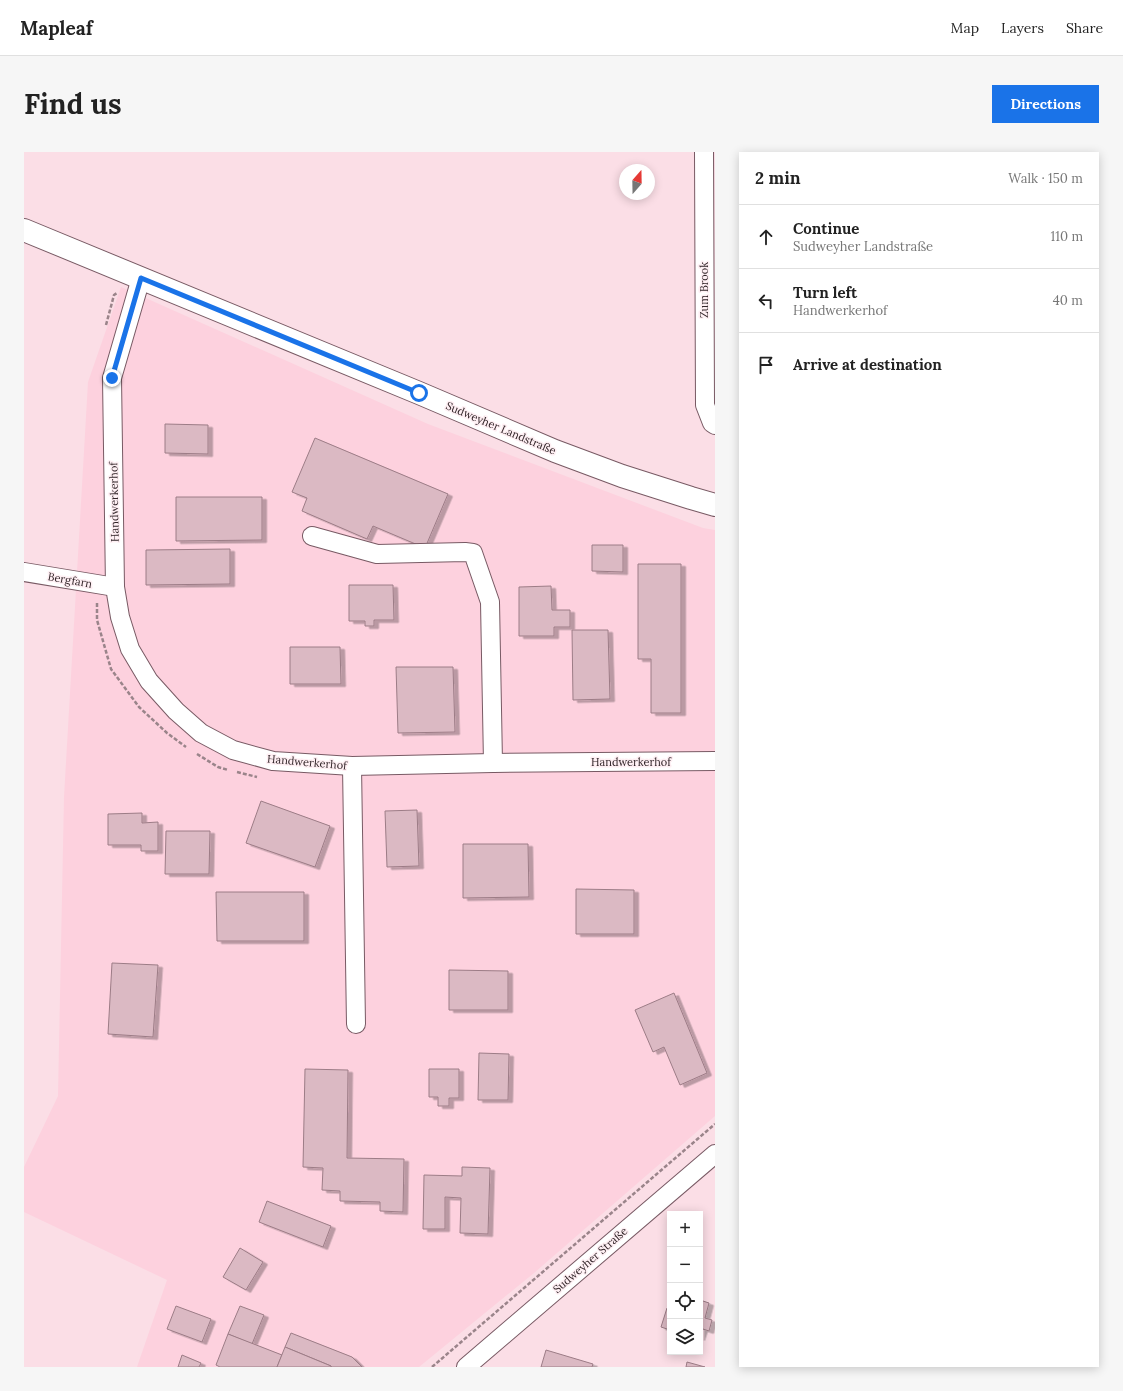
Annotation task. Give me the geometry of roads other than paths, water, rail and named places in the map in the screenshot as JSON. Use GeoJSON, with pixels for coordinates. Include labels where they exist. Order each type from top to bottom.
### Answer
{"type":"FeatureCollection","features":[{"type":"Feature","properties":{"kind":"main road","name":"Sudweyher Landstraße"},"geometry":{"type":"LineString","coordinates":[[24,230],[412,390],[554,451],[622,476],[715,505]]}},
{"type":"Feature","properties":{"kind":"street","name":"Zum Brook"},"geometry":{"type":"LineString","coordinates":[[704,152],[705,405],[712,422],[715,425]]}},
{"type":"Feature","properties":{"kind":"street","name":"Handwerkerhof"},"geometry":{"type":"LineString","coordinates":[[141,278],[112,378],[115,587],[120,617],[130,650],[149,681],[176,712],[201,733],[233,750],[273,761],[352,766],[715,761]]}},
{"type":"Feature","properties":{"kind":"street"},"geometry":{"type":"LineString","coordinates":[[312,536],[377,554],[473,553],[490,602],[493,763]]}},
{"type":"Feature","properties":{"kind":"street","name":"Bergfarn"},"geometry":{"type":"LineString","coordinates":[[24,572],[115,587]]}},
{"type":"Feature","properties":{"kind":"street"},"geometry":{"type":"LineString","coordinates":[[352,766],[356,1024]]}},
{"type":"Feature","properties":{"kind":"street","name":"Sudweyher Straße"},"geometry":{"type":"LineString","coordinates":[[466,1367],[715,1154]]}}]}
